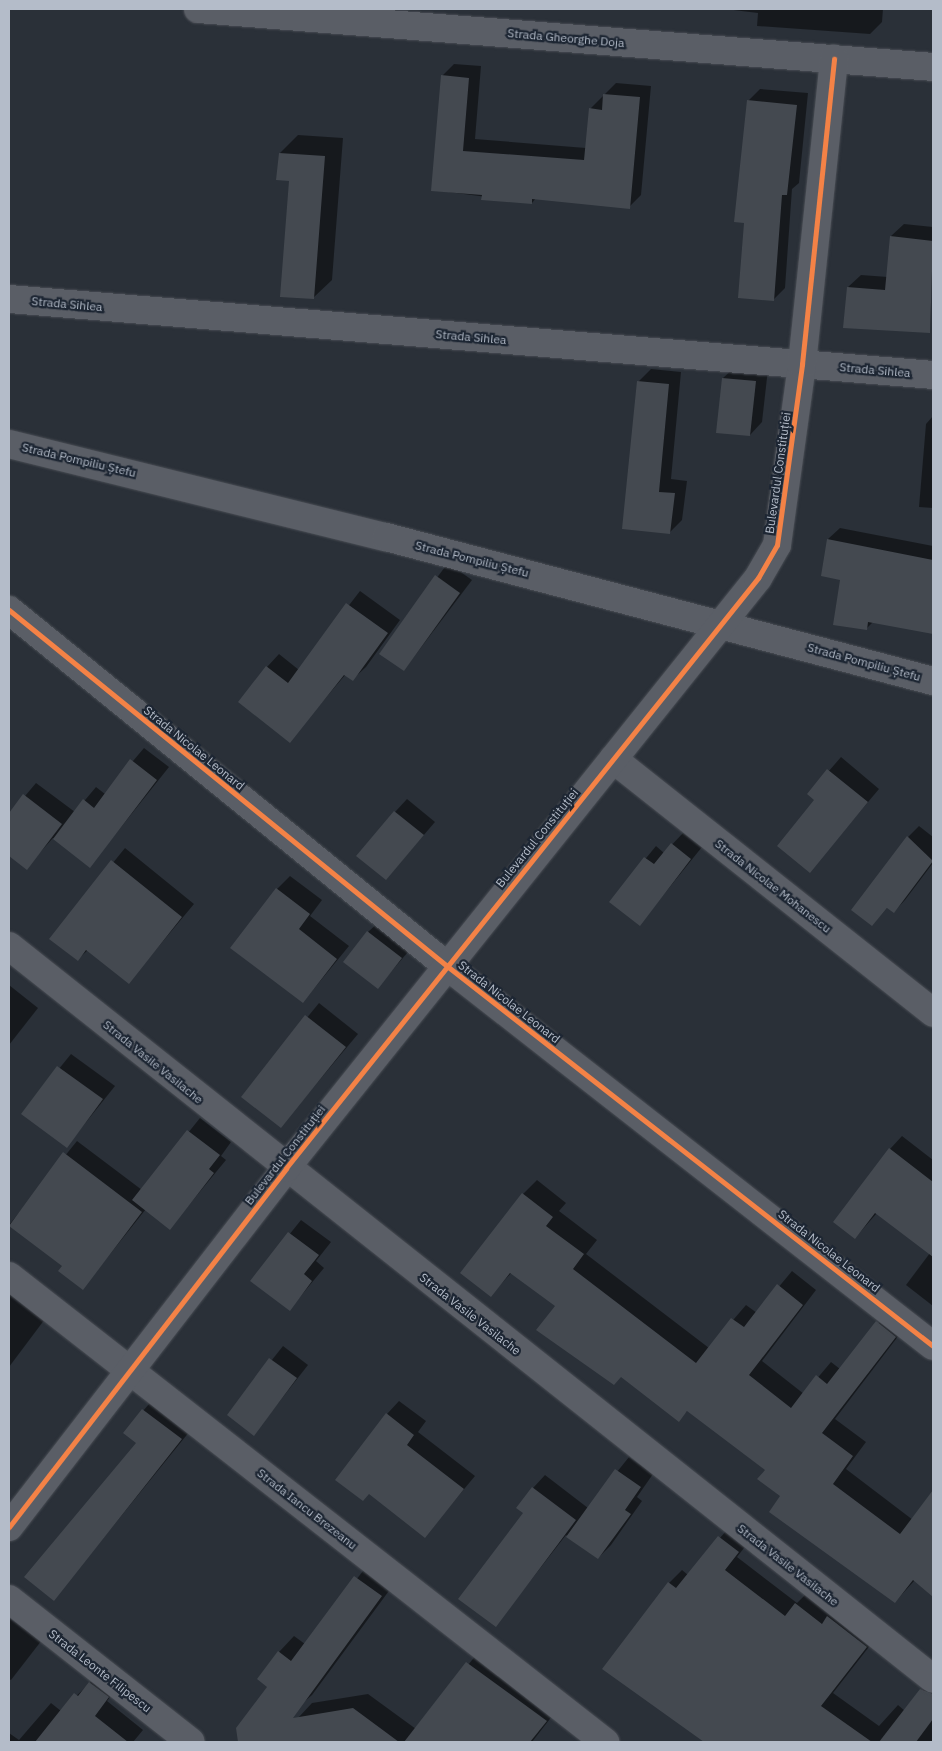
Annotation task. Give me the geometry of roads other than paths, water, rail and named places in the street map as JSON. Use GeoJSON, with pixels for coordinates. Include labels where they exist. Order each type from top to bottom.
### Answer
{"type":"FeatureCollection","features":[{"type":"Feature","properties":{"kind":"street","name":"Strada Gheorghe Doja"},"geometry":{"type":"LineString","coordinates":[[198,9],[933,67]]}},
{"type":"Feature","properties":{"kind":"street","name":"Bulevardul Constituției"},"geometry":{"type":"LineString","coordinates":[[9,1527],[286,1168],[722,623],[778,544],[802,364],[834,59]]}},
{"type":"Feature","properties":{"kind":"street","name":"Strada Sihlea"},"geometry":{"type":"LineString","coordinates":[[9,299],[933,376]]}},
{"type":"Feature","properties":{"kind":"street","name":"Strada Pompiliu Ștefu"},"geometry":{"type":"LineString","coordinates":[[9,444],[722,623],[933,681]]}},
{"type":"Feature","properties":{"kind":"street","name":"Strada Nicolae Leonard"},"geometry":{"type":"LineString","coordinates":[[9,610],[447,966],[933,1346]]}},
{"type":"Feature","properties":{"kind":"street","name":"Strada Nicolae Mohanescu"},"geometry":{"type":"LineString","coordinates":[[613,759],[933,1013]]}},
{"type":"Feature","properties":{"kind":"street","name":"Strada Vasile Vasilache"},"geometry":{"type":"LineString","coordinates":[[9,946],[286,1168],[933,1679]]}},
{"type":"Feature","properties":{"kind":"street","name":"Strada Iancu Brezeanu"},"geometry":{"type":"LineString","coordinates":[[9,1276],[605,1742]]}},
{"type":"Feature","properties":{"kind":"street","name":"Strada Leonte Filipescu"},"geometry":{"type":"LineString","coordinates":[[9,1599],[191,1742]]}}]}
